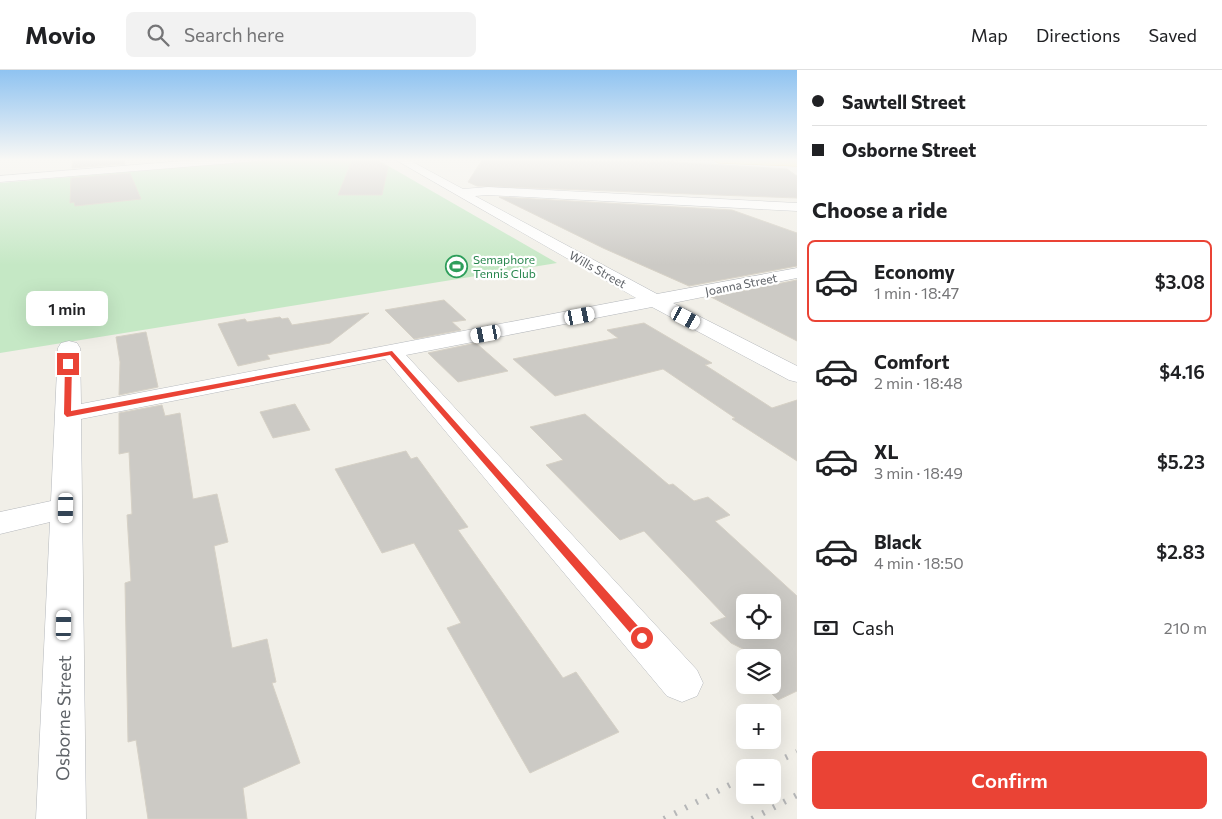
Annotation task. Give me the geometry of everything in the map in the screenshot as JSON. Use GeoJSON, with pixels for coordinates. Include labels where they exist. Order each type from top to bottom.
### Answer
{"type":"FeatureCollection","features":[{"type":"Feature","properties":{"kind":"street","name":"Wills Street"},"geometry":{"type":"LineString","coordinates":[[464,195],[655,301],[797,376]]}},
{"type":"Feature","properties":{"kind":"street"},"geometry":{"type":"LineString","coordinates":[[564,195],[797,207]]}},
{"type":"Feature","properties":{"kind":"street","name":"Joanna Street"},"geometry":{"type":"LineString","coordinates":[[67,414],[392,353],[797,273]]}},
{"type":"Feature","properties":{"kind":"street","name":"Osborne Street"},"geometry":{"type":"LineString","coordinates":[[61,819],[69,348]]}},
{"type":"Feature","properties":{"kind":"street"},"geometry":{"type":"LineString","coordinates":[[392,353],[682,683]]}},
{"type":"Feature","properties":{"kind":"street"},"geometry":{"type":"LineString","coordinates":[[0,523],[66,508]]}},
{"type":"Feature","properties":{"kind":"green space"},"geometry":{"type":"Polygon","coordinates":[[[0,195],[439,195],[557,263],[0,353],[0,195]]]}},
{"type":"Feature","properties":{"kind":"building"},"geometry":{"type":"Polygon","coordinates":[[[70,195],[139,195],[141,199],[75,206],[74,202],[70,203],[70,195]]]}},
{"type":"Feature","properties":{"kind":"building"},"geometry":{"type":"Polygon","coordinates":[[[716,195],[797,195],[797,198],[716,195]]]}},
{"type":"Feature","properties":{"kind":"building"},"geometry":{"type":"Polygon","coordinates":[[[499,197],[732,210],[797,233],[797,266],[689,286],[603,248],[499,197]]]}},
{"type":"Feature","properties":{"kind":"building"},"geometry":{"type":"Polygon","coordinates":[[[797,280],[797,341],[711,297],[797,280]]]}},
{"type":"Feature","properties":{"kind":"building"},"geometry":{"type":"Polygon","coordinates":[[[444,300],[466,320],[452,322],[461,330],[414,339],[385,310],[444,300]]]}},
{"type":"Feature","properties":{"kind":"building"},"geometry":{"type":"Polygon","coordinates":[[[369,313],[330,343],[267,355],[270,359],[238,366],[218,324],[245,319],[247,322],[280,317],[282,319],[288,318],[292,325],[369,313]]]}},
{"type":"Feature","properties":{"kind":"building"},"geometry":{"type":"Polygon","coordinates":[[[644,323],[712,363],[705,365],[772,408],[797,400],[797,461],[732,419],[735,418],[663,369],[555,396],[513,359],[618,338],[607,330],[644,323]]]}},
{"type":"Feature","properties":{"kind":"building"},"geometry":{"type":"Polygon","coordinates":[[[146,332],[158,387],[119,395],[120,362],[116,337],[146,332]]]}},
{"type":"Feature","properties":{"kind":"building"},"geometry":{"type":"Polygon","coordinates":[[[476,343],[508,371],[458,382],[428,353],[476,343]]]}},
{"type":"Feature","properties":{"kind":"building"},"geometry":{"type":"Polygon","coordinates":[[[295,404],[310,430],[273,438],[260,412],[295,404]]]}},
{"type":"Feature","properties":{"kind":"building"},"geometry":{"type":"Polygon","coordinates":[[[162,405],[165,416],[180,413],[193,499],[217,494],[228,542],[214,546],[232,648],[267,639],[276,682],[272,683],[300,763],[243,788],[247,819],[148,819],[136,740],[128,742],[125,583],[131,581],[127,515],[132,514],[129,452],[119,454],[119,413],[162,405]]]}},
{"type":"Feature","properties":{"kind":"building"},"geometry":{"type":"Polygon","coordinates":[[[585,414],[669,485],[673,484],[694,501],[708,497],[730,515],[715,521],[797,596],[797,691],[778,700],[772,694],[781,694],[781,649],[743,649],[731,643],[710,623],[726,617],[644,531],[620,540],[546,465],[563,460],[530,427],[585,414]]]}},
{"type":"Feature","properties":{"kind":"building"},"geometry":{"type":"Polygon","coordinates":[[[406,451],[411,459],[417,457],[468,527],[458,530],[563,678],[576,672],[619,732],[530,773],[447,628],[461,623],[414,543],[382,553],[335,469],[406,451]]]}},
{"type":"Feature","properties":{"kind":"railway"},"geometry":{"type":"LineString","coordinates":[[781,760],[797,752]]}},
{"type":"Feature","properties":{"kind":"railway"},"geometry":{"type":"LineString","coordinates":[[664,819],[736,782]]}},
{"type":"Feature","properties":{"kind":"railway"},"geometry":{"type":"LineString","coordinates":[[752,819],[797,795]]}},
{"type":"Feature","properties":{"kind":"place","name":"Semaphore Tennis Club"},"geometry":{"type":"Point","coordinates":[457,266]}},
{"type":"Feature","properties":{"kind":"route"},"geometry":{"type":"LineString","coordinates":[[68,364],[67,414],[392,353],[642,638]]}}]}
